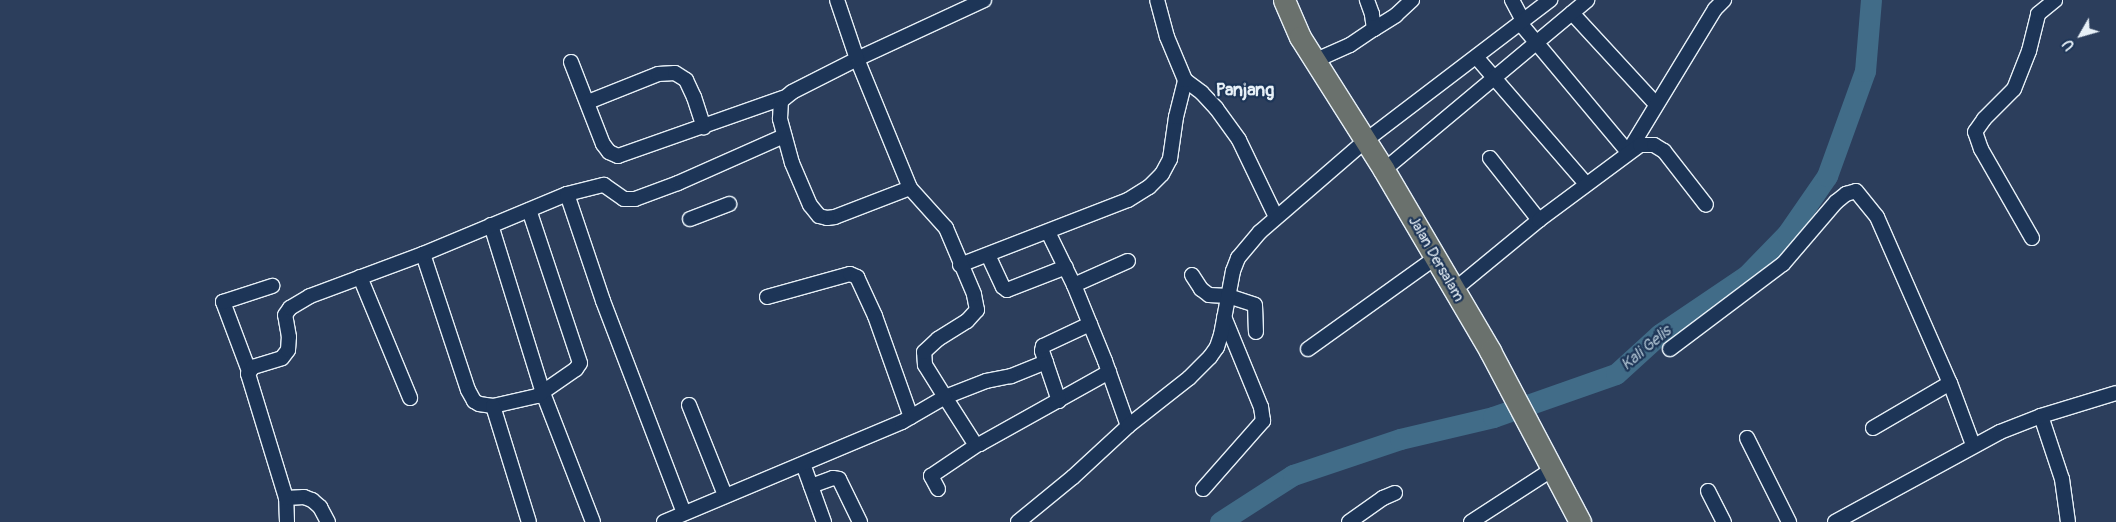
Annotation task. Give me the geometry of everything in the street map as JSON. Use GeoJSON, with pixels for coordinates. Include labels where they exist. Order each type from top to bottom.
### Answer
{"type":"FeatureCollection","features":[{"type":"Feature","properties":{"kind":"main road","name":"Jalan Dersalam"},"geometry":{"type":"LineString","coordinates":[[1284,0],[1300,37],[1314,61],[1382,168],[1490,351],[1550,470],[1580,522]]}},
{"type":"Feature","properties":{"kind":"street"},"geometry":{"type":"LineString","coordinates":[[837,0],[857,59],[910,188],[943,224],[974,294],[976,312],[961,325],[929,345],[924,354],[926,365],[973,442],[977,445]]}},
{"type":"Feature","properties":{"kind":"street"},"geometry":{"type":"LineString","coordinates":[[571,62],[603,144],[609,152],[618,156],[782,98],[857,59],[984,0]]}},
{"type":"Feature","properties":{"kind":"street"},"geometry":{"type":"LineString","coordinates":[[1157,0],[1168,37],[1185,80],[1216,108],[1239,140],[1276,217]]}},
{"type":"Feature","properties":{"kind":"street"},"geometry":{"type":"LineString","coordinates":[[1367,0],[1372,14],[1374,29]]}},
{"type":"Feature","properties":{"kind":"street"},"geometry":{"type":"LineString","coordinates":[[1314,61],[1350,45],[1389,20],[1412,0]]}},
{"type":"Feature","properties":{"kind":"street"},"geometry":{"type":"LineString","coordinates":[[1512,0],[1522,22],[1536,43],[1628,152]]}},
{"type":"Feature","properties":{"kind":"street"},"geometry":{"type":"LineString","coordinates":[[1018,522],[1073,477],[1128,426],[1189,378],[1210,357],[1217,347],[1238,258],[1251,241],[1276,217],[1366,143],[1479,60],[1550,0]]}},
{"type":"Feature","properties":{"kind":"street"},"geometry":{"type":"LineString","coordinates":[[1382,168],[1587,0]]}},
{"type":"Feature","properties":{"kind":"street"},"geometry":{"type":"LineString","coordinates":[[1628,152],[1715,9],[1724,0]]}},
{"type":"Feature","properties":{"kind":"street"},"geometry":{"type":"LineString","coordinates":[[2032,238],[1981,149],[1975,132],[1984,119],[2014,90],[2030,51],[2038,14],[2055,0]]}},
{"type":"Feature","properties":{"kind":"street"},"geometry":{"type":"LineString","coordinates":[[1572,12],[1656,104]]}},
{"type":"Feature","properties":{"kind":"street"},"geometry":{"type":"LineString","coordinates":[[1479,60],[1586,184]]}},
{"type":"Feature","properties":{"kind":"street"},"geometry":{"type":"LineString","coordinates":[[588,102],[658,74],[675,73],[686,80],[704,127]]}},
{"type":"Feature","properties":{"kind":"street"},"geometry":{"type":"LineString","coordinates":[[960,265],[1128,200],[1157,180],[1170,159],[1176,117],[1185,80]]}},
{"type":"Feature","properties":{"kind":"street"},"geometry":{"type":"LineString","coordinates":[[782,98],[780,110],[784,136],[810,205],[817,214],[824,218],[840,215],[910,188]]}},
{"type":"Feature","properties":{"kind":"street"},"geometry":{"type":"LineString","coordinates":[[249,371],[254,367],[282,358],[288,350],[289,337],[285,315],[290,308],[310,296],[423,254],[567,194],[604,186],[623,198],[632,200],[678,183],[784,136]]}},
{"type":"Feature","properties":{"kind":"street"},"geometry":{"type":"LineString","coordinates":[[1454,290],[1586,184],[1628,152],[1645,144],[1664,151],[1706,205]]}},
{"type":"Feature","properties":{"kind":"street"},"geometry":{"type":"LineString","coordinates":[[1490,158],[1539,220]]}},
{"type":"Feature","properties":{"kind":"street"},"geometry":{"type":"LineString","coordinates":[[1670,349],[1783,264],[1836,202],[1846,194],[1856,191],[1877,217],[1950,383],[1973,445]]}},
{"type":"Feature","properties":{"kind":"street"},"geometry":{"type":"LineString","coordinates":[[567,194],[673,519],[724,495],[803,464],[911,417],[945,397],[986,380],[1011,376],[1046,362]]}},
{"type":"Feature","properties":{"kind":"street"},"geometry":{"type":"LineString","coordinates":[[690,220],[729,204]]}},
{"type":"Feature","properties":{"kind":"street"},"geometry":{"type":"LineString","coordinates":[[423,254],[472,398],[478,404],[493,406],[524,400],[543,393],[576,369],[580,363],[529,210]]}},
{"type":"Feature","properties":{"kind":"street"},"geometry":{"type":"LineString","coordinates":[[491,225],[543,393],[594,522]]}},
{"type":"Feature","properties":{"kind":"street"},"geometry":{"type":"LineString","coordinates":[[1048,232],[1074,285],[1109,372],[1128,426]]}},
{"type":"Feature","properties":{"kind":"street"},"geometry":{"type":"LineString","coordinates":[[988,255],[1002,287],[1007,290],[1066,267]]}},
{"type":"Feature","properties":{"kind":"street"},"geometry":{"type":"LineString","coordinates":[[1308,349],[1435,258]]}},
{"type":"Feature","properties":{"kind":"street"},"geometry":{"type":"LineString","coordinates":[[1074,285],[1128,261]]}},
{"type":"Feature","properties":{"kind":"street"},"geometry":{"type":"LineString","coordinates":[[767,297],[850,274],[857,277],[875,316],[911,417]]}},
{"type":"Feature","properties":{"kind":"street"},"geometry":{"type":"LineString","coordinates":[[1192,275],[1204,293],[1212,296],[1228,296],[1254,305],[1256,332]]}},
{"type":"Feature","properties":{"kind":"street"},"geometry":{"type":"LineString","coordinates":[[360,277],[410,398]]}},
{"type":"Feature","properties":{"kind":"street"},"geometry":{"type":"LineString","coordinates":[[272,286],[223,302],[249,371],[249,384],[286,498],[287,522]]}},
{"type":"Feature","properties":{"kind":"street"},"geometry":{"type":"LineString","coordinates":[[1203,489],[1262,421],[1261,408],[1224,317]]}},
{"type":"Feature","properties":{"kind":"street"},"geometry":{"type":"LineString","coordinates":[[1059,401],[1046,362],[1043,346],[1090,324]]}},
{"type":"Feature","properties":{"kind":"street"},"geometry":{"type":"LineString","coordinates":[[938,489],[931,476],[977,445],[1109,372]]}},
{"type":"Feature","properties":{"kind":"street"},"geometry":{"type":"LineString","coordinates":[[1873,428],[1950,383]]}},
{"type":"Feature","properties":{"kind":"street"},"geometry":{"type":"LineString","coordinates":[[1835,522],[1973,445],[2041,416],[2116,393]]}},
{"type":"Feature","properties":{"kind":"street"},"geometry":{"type":"LineString","coordinates":[[688,405],[724,495]]}},
{"type":"Feature","properties":{"kind":"street"},"geometry":{"type":"LineString","coordinates":[[493,406],[529,522]]}},
{"type":"Feature","properties":{"kind":"street"},"geometry":{"type":"LineString","coordinates":[[2041,416],[2062,479],[2068,522]]}},
{"type":"Feature","properties":{"kind":"street"},"geometry":{"type":"LineString","coordinates":[[1747,438],[1789,522]]}},
{"type":"Feature","properties":{"kind":"street"},"geometry":{"type":"LineString","coordinates":[[803,464],[824,522]]}},
{"type":"Feature","properties":{"kind":"street"},"geometry":{"type":"LineString","coordinates":[[1470,522],[1550,470]]}},
{"type":"Feature","properties":{"kind":"street"},"geometry":{"type":"LineString","coordinates":[[811,486],[834,478],[839,479],[860,522]]}},
{"type":"Feature","properties":{"kind":"street"},"geometry":{"type":"LineString","coordinates":[[1708,491],[1724,522]]}},
{"type":"Feature","properties":{"kind":"street"},"geometry":{"type":"LineString","coordinates":[[1349,522],[1383,498],[1395,493]]}},
{"type":"Feature","properties":{"kind":"street"},"geometry":{"type":"LineString","coordinates":[[286,498],[304,497],[312,500],[320,507],[328,522]]}},
{"type":"Feature","properties":{"kind":"waterway","name":"Kali Gelis"},"geometry":{"type":"LineString","coordinates":[[1220,522],[1293,475],[1400,439],[1493,417],[1616,374],[1660,334],[1747,275],[1787,234],[1827,176],[1865,71],[1871,0]]}},
{"type":"Feature","properties":{"kind":"district","name":"Panjang"},"geometry":{"type":"Point","coordinates":[1245,91]}}]}
